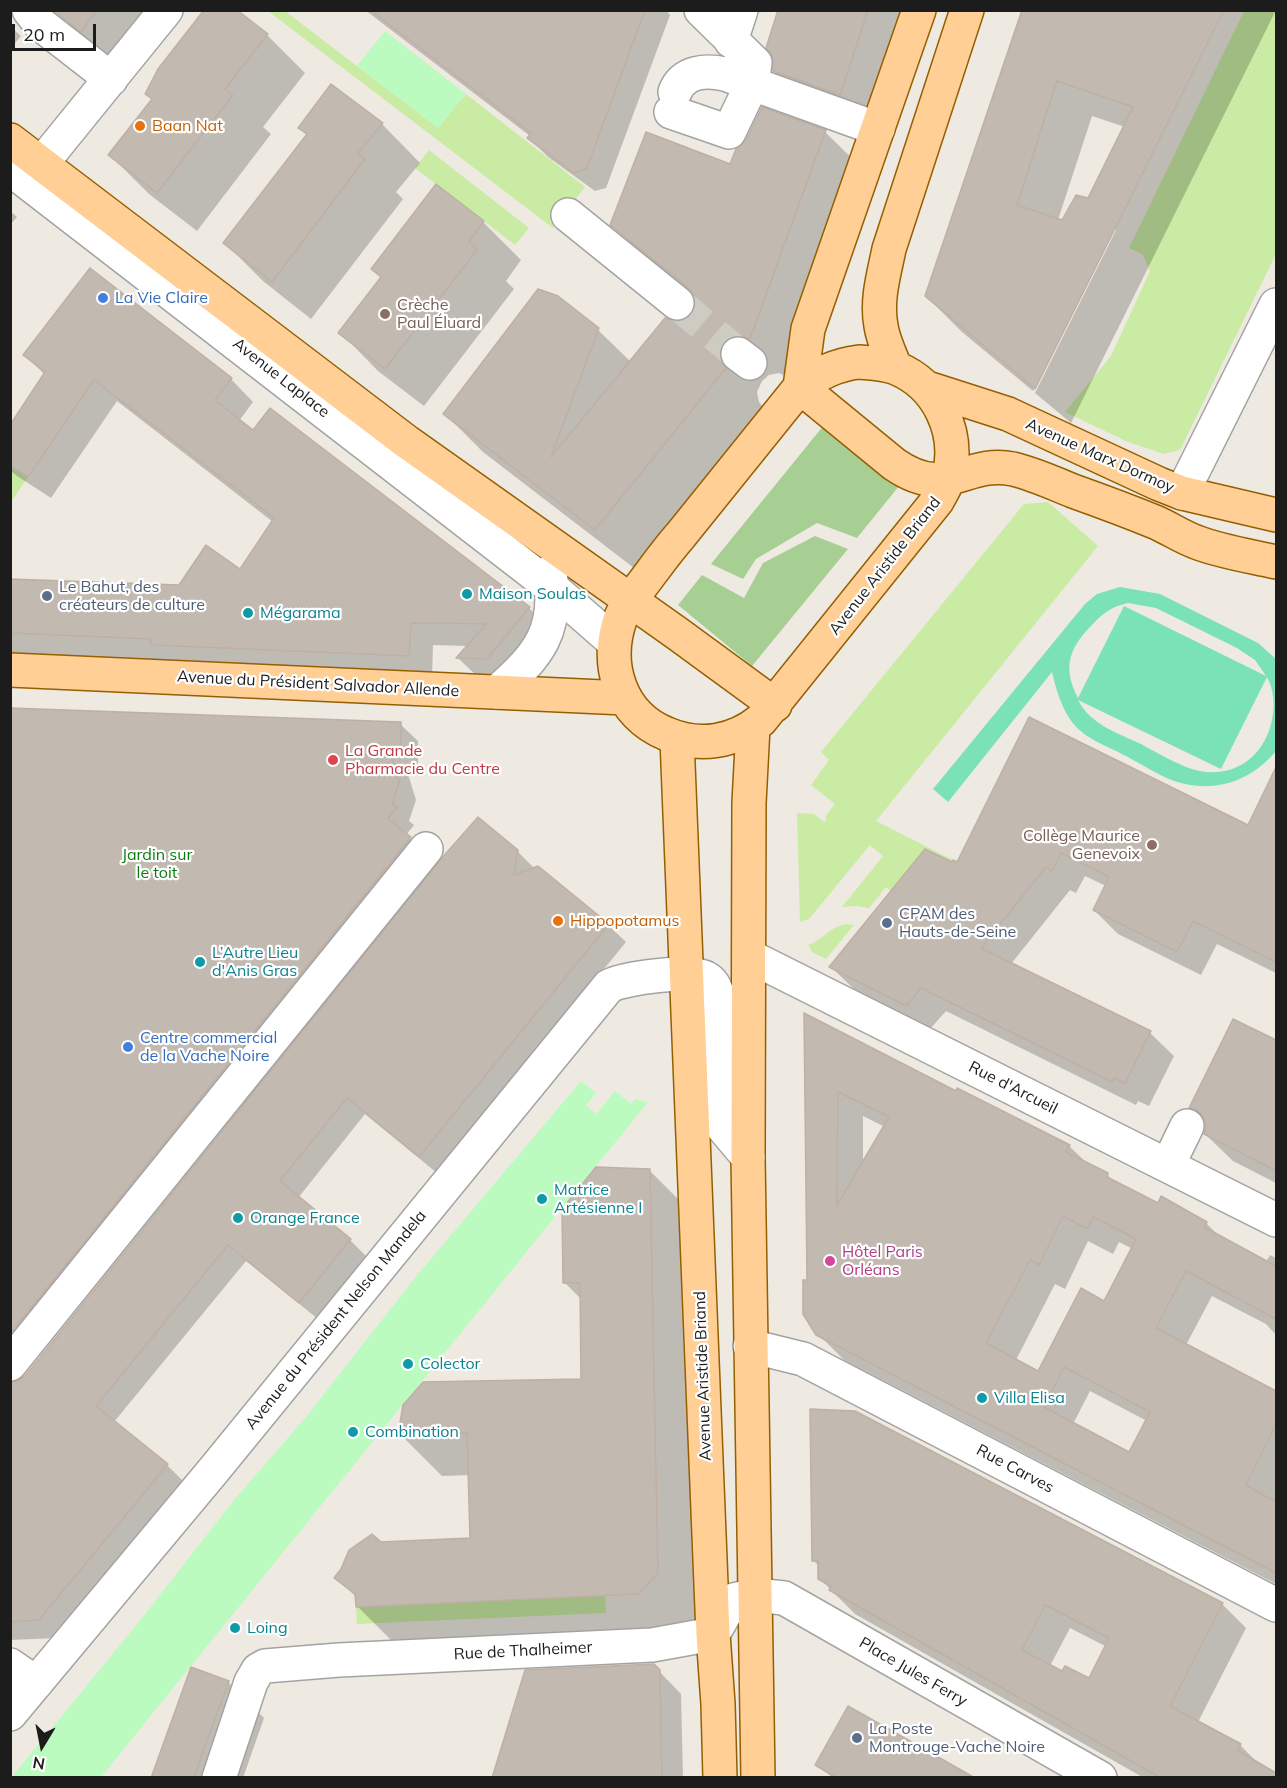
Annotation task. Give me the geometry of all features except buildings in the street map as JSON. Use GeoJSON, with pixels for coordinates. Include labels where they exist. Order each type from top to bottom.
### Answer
{"type":"FeatureCollection","features":[{"type":"Feature","properties":{"kind":"main road"},"geometry":{"type":"LineString","coordinates":[[919,10],[808,329],[800,387],[907,473],[934,481],[985,470],[1011,469],[1029,474],[1206,545],[1276,562]]}},
{"type":"Feature","properties":{"kind":"main road"},"geometry":{"type":"LineString","coordinates":[[895,367],[881,329],[879,316],[881,285],[889,249],[967,10]]}},
{"type":"Feature","properties":{"kind":"main road","name":"Avenue Laplace"},"geometry":{"type":"LineString","coordinates":[[10,140],[397,435],[678,634],[764,716]]}},
{"type":"Feature","properties":{"kind":"main road","name":"Avenue Aristide Briand"},"geometry":{"type":"LineString","coordinates":[[875,363],[895,367],[927,388],[942,410],[950,431],[952,459],[949,478],[931,510],[764,716],[738,734],[709,742],[677,738],[646,723],[625,698],[615,670],[614,642],[622,614],[630,602],[666,552],[800,387],[822,371],[840,365],[875,363]]}},
{"type":"Feature","properties":{"kind":"main road","name":"Avenue Marx Dormoy"},"geometry":{"type":"LineString","coordinates":[[927,388],[1008,414],[1182,493],[1276,514]]}},
{"type":"Feature","properties":{"kind":"main road"},"geometry":{"type":"LineString","coordinates":[[1168,529],[1182,493]]}},
{"type":"Feature","properties":{"kind":"main road","name":"Avenue du Président Salvador Allende"},"geometry":{"type":"LineString","coordinates":[[10,670],[625,698]]}},
{"type":"Feature","properties":{"kind":"main road"},"geometry":{"type":"LineString","coordinates":[[758,1778],[748,1157],[749,803],[764,716]]}},
{"type":"Feature","properties":{"kind":"main road","name":"Avenue Aristide Briand"},"geometry":{"type":"LineString","coordinates":[[677,738],[720,1778]]}},
{"type":"Feature","properties":{"kind":"street"},"geometry":{"type":"LineString","coordinates":[[29,10],[39,23],[111,78]]}},
{"type":"Feature","properties":{"kind":"street"},"geometry":{"type":"LineString","coordinates":[[42,163],[166,10]]}},
{"type":"Feature","properties":{"kind":"street"},"geometry":{"type":"LineString","coordinates":[[701,10],[736,26],[755,63],[752,84],[729,132],[673,102],[678,85],[685,77],[711,72],[752,84],[878,129]]}},
{"type":"Feature","properties":{"kind":"street","name":"Avenue Laplace"},"geometry":{"type":"LineString","coordinates":[[10,169],[551,587],[614,642]]}},
{"type":"Feature","properties":{"kind":"street"},"geometry":{"type":"LineString","coordinates":[[568,215],[677,303]]}},
{"type":"Feature","properties":{"kind":"street"},"geometry":{"type":"LineString","coordinates":[[1182,493],[1276,305]]}},
{"type":"Feature","properties":{"kind":"street"},"geometry":{"type":"LineString","coordinates":[[497,692],[518,674],[540,647],[548,628],[551,587],[543,540]]}},
{"type":"Feature","properties":{"kind":"street"},"geometry":{"type":"LineString","coordinates":[[10,1364],[426,849]]}},
{"type":"Feature","properties":{"kind":"street","name":"Rue d'Arcueil"},"geometry":{"type":"LineString","coordinates":[[749,956],[1276,1220]]}},
{"type":"Feature","properties":{"kind":"street"},"geometry":{"type":"LineString","coordinates":[[688,975],[707,978],[717,990],[721,1125],[748,1157]]}},
{"type":"Feature","properties":{"kind":"street","name":"Avenue du Président Nelson Mandela"},"geometry":{"type":"LineString","coordinates":[[10,1714],[23,1674],[221,1462],[609,986],[630,978],[688,975]]}},
{"type":"Feature","properties":{"kind":"street"},"geometry":{"type":"LineString","coordinates":[[1168,1165],[1187,1126]]}},
{"type":"Feature","properties":{"kind":"street","name":"Rue Carves"},"geometry":{"type":"LineString","coordinates":[[750,1346],[803,1359],[1276,1605]]}},
{"type":"Feature","properties":{"kind":"street"},"geometry":{"type":"LineString","coordinates":[[208,1778],[237,1692],[253,1661],[263,1654],[278,1650],[713,1631],[733,1600],[755,1595]]}},
{"type":"Feature","properties":{"kind":"street","name":"Place Jules Ferry"},"geometry":{"type":"LineString","coordinates":[[755,1595],[784,1598],[1100,1778]]}},
{"type":"Feature","properties":{"kind":"street","name":"Rue de Thalheimer"},"geometry":{"type":"LineString","coordinates":[[219,1778],[251,1682],[258,1670],[265,1666],[339,1660],[652,1645],[713,1631]]}},
{"type":"Feature","properties":{"kind":"green space"},"geometry":{"type":"Polygon","coordinates":[[[268,11],[285,11],[438,128],[466,94],[585,187],[553,228],[268,11]]]}},
{"type":"Feature","properties":{"kind":"green space"},"geometry":{"type":"Polygon","coordinates":[[[1244,11],[1276,11],[1276,254],[1180,450],[1164,454],[1128,442],[1065,412],[1111,356],[1150,271],[1143,255],[1129,248],[1244,11]]]}},
{"type":"Feature","properties":{"kind":"green space"},"geometry":{"type":"Polygon","coordinates":[[[385,31],[466,94],[438,128],[357,66],[385,31]]]}},
{"type":"Feature","properties":{"kind":"green space"},"geometry":{"type":"Polygon","coordinates":[[[429,150],[529,228],[515,245],[415,168],[429,150]]]}},
{"type":"Feature","properties":{"kind":"green space"},"geometry":{"type":"Polygon","coordinates":[[[824,425],[899,486],[857,538],[817,523],[756,559],[743,579],[711,564],[824,425]]]}},
{"type":"Feature","properties":{"kind":"green space"},"geometry":{"type":"Polygon","coordinates":[[[11,466],[28,477],[11,502],[11,466]]]}},
{"type":"Feature","properties":{"kind":"green space"},"geometry":{"type":"Polygon","coordinates":[[[1048,502],[1098,546],[876,821],[953,860],[952,862],[925,850],[891,891],[886,887],[869,908],[842,907],[883,856],[870,845],[809,919],[800,922],[797,813],[814,814],[824,822],[835,804],[811,785],[829,760],[821,752],[1024,504],[1048,502]]]}},
{"type":"Feature","properties":{"kind":"green space"},"geometry":{"type":"Polygon","coordinates":[[[815,536],[848,549],[752,666],[678,605],[702,575],[744,598],[763,563],[815,536]]]}},
{"type":"Feature","properties":{"kind":"green space"},"geometry":{"type":"Polygon","coordinates":[[[1120,587],[1160,594],[1258,643],[1276,659],[1276,751],[1255,771],[1230,782],[1203,786],[1174,781],[1097,742],[1077,728],[1062,704],[1052,672],[948,802],[933,789],[1085,604],[1097,594],[1120,587]],[[1128,603],[1111,609],[1103,615],[1077,644],[1069,669],[1073,688],[1078,698],[1124,606],[1266,676],[1255,660],[1237,648],[1156,608],[1128,603]],[[1267,677],[1221,769],[1078,700],[1097,722],[1175,762],[1199,771],[1225,771],[1247,761],[1256,753],[1269,731],[1274,704],[1267,677]]]}},
{"type":"Feature","properties":{"kind":"green space"},"geometry":{"type":"Polygon","coordinates":[[[854,925],[826,959],[812,952],[808,945],[836,927],[854,925]]]}},
{"type":"Feature","properties":{"kind":"green space"},"geometry":{"type":"Polygon","coordinates":[[[581,1081],[596,1093],[586,1105],[596,1114],[615,1091],[631,1104],[635,1099],[648,1102],[101,1777],[11,1778],[142,1618],[234,1500],[306,1417],[414,1279],[581,1081]]]}},
{"type":"Feature","properties":{"kind":"green space"},"geometry":{"type":"Polygon","coordinates":[[[605,1594],[606,1613],[357,1624],[356,1607],[605,1594]]]}},
{"type":"Feature","properties":{"kind":"tunnel"},"geometry":{"type":"LineString","coordinates":[[677,303],[738,354]]}},
{"type":"Feature","properties":{"kind":"place","name":"Baan Nat"},"geometry":{"type":"Point","coordinates":[140,126]}},
{"type":"Feature","properties":{"kind":"place","name":"La Vie Claire"},"geometry":{"type":"Point","coordinates":[103,298]}},
{"type":"Feature","properties":{"kind":"place","name":"Crèche Paul Éluard"},"geometry":{"type":"Point","coordinates":[385,314]}},
{"type":"Feature","properties":{"kind":"place","name":"Maison Soulas"},"geometry":{"type":"Point","coordinates":[467,594]}},
{"type":"Feature","properties":{"kind":"place","name":"Le Bahut, des créateurs de culture"},"geometry":{"type":"Point","coordinates":[47,596]}},
{"type":"Feature","properties":{"kind":"place","name":"Mégarama"},"geometry":{"type":"Point","coordinates":[248,613]}},
{"type":"Feature","properties":{"kind":"place","name":"La Grande Pharmacie du Centre"},"geometry":{"type":"Point","coordinates":[333,760]}},
{"type":"Feature","properties":{"kind":"place","name":"Collège Maurice Genevoix"},"geometry":{"type":"Point","coordinates":[1152,845]}},
{"type":"Feature","properties":{"kind":"place","name":"Hippopotamus"},"geometry":{"type":"Point","coordinates":[558,921]}},
{"type":"Feature","properties":{"kind":"place","name":"CPAM des Hauts-de-Seine"},"geometry":{"type":"Point","coordinates":[887,923]}},
{"type":"Feature","properties":{"kind":"place","name":"L’Autre Lieu d'Anis Gras"},"geometry":{"type":"Point","coordinates":[200,962]}},
{"type":"Feature","properties":{"kind":"place","name":"Centre commercial de la Vache Noire"},"geometry":{"type":"Point","coordinates":[128,1047]}},
{"type":"Feature","properties":{"kind":"place","name":"Matrice Artésienne I"},"geometry":{"type":"Point","coordinates":[542,1199]}},
{"type":"Feature","properties":{"kind":"place","name":"Orange France"},"geometry":{"type":"Point","coordinates":[238,1218]}},
{"type":"Feature","properties":{"kind":"place","name":"Hôtel Paris Orléans"},"geometry":{"type":"Point","coordinates":[830,1261]}},
{"type":"Feature","properties":{"kind":"place","name":"Colector"},"geometry":{"type":"Point","coordinates":[408,1364]}},
{"type":"Feature","properties":{"kind":"place","name":"Villa Elisa"},"geometry":{"type":"Point","coordinates":[982,1398]}},
{"type":"Feature","properties":{"kind":"place","name":"Combination"},"geometry":{"type":"Point","coordinates":[353,1432]}},
{"type":"Feature","properties":{"kind":"place","name":"Loing"},"geometry":{"type":"Point","coordinates":[235,1628]}},
{"type":"Feature","properties":{"kind":"place","name":"La Poste Montrouge-Vache Noire"},"geometry":{"type":"Point","coordinates":[857,1738]}},
{"type":"Feature","properties":{"kind":"park label","name":"Jardin sur le toit"},"geometry":{"type":"Point","coordinates":[157,864]}}]}
